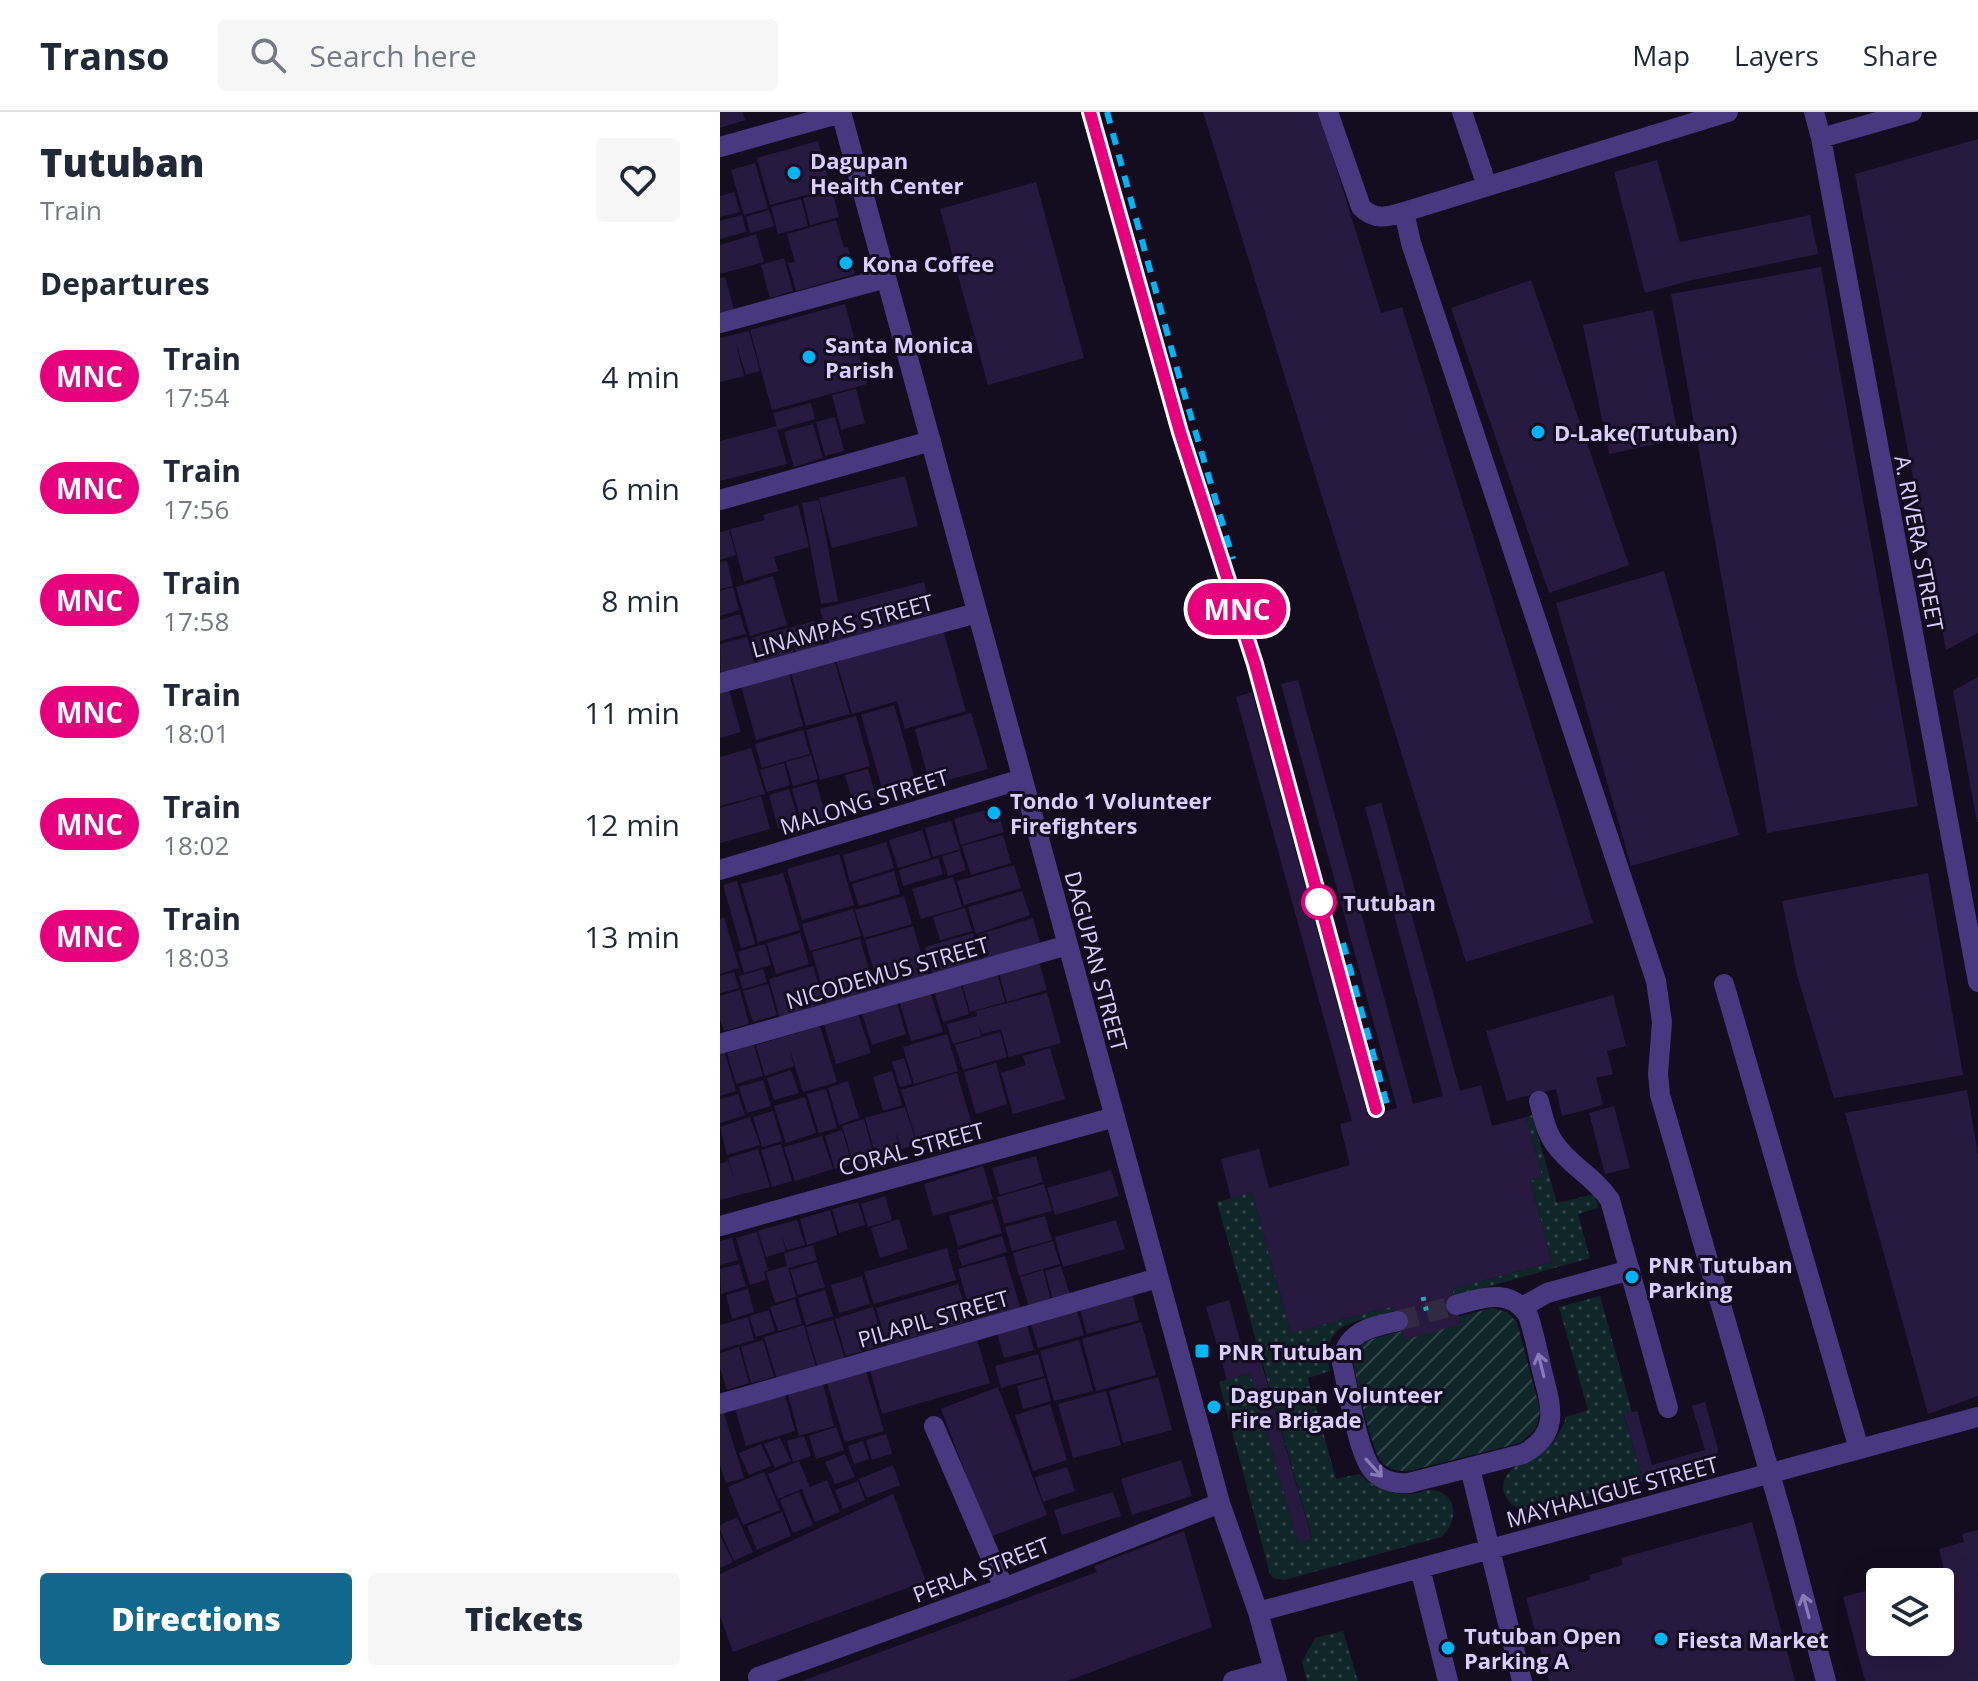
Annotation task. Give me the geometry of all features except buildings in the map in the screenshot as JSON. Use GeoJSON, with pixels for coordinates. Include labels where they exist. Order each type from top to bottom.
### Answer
{"type":"FeatureCollection","features":[{"type":"Feature","properties":{"kind":"street"},"geometry":{"type":"LineString","coordinates":[[1328,112],[1361,207],[1367,213],[1383,218],[1728,112]]}},
{"type":"Feature","properties":{"kind":"street"},"geometry":{"type":"LineString","coordinates":[[1462,112],[1487,186]]}},
{"type":"Feature","properties":{"kind":"street","name":"A. RIVERA STREET"},"geometry":{"type":"LineString","coordinates":[[1814,112],[1978,982]]}},
{"type":"Feature","properties":{"kind":"street"},"geometry":{"type":"LineString","coordinates":[[1821,138],[1912,112]]}},
{"type":"Feature","properties":{"kind":"street"},"geometry":{"type":"LineString","coordinates":[[720,147],[841,113]]}},
{"type":"Feature","properties":{"kind":"street","name":"DAGUPAN STREET"},"geometry":{"type":"LineString","coordinates":[[841,113],[1220,1503],[1258,1612],[1275,1675]]}},
{"type":"Feature","properties":{"kind":"street"},"geometry":{"type":"LineString","coordinates":[[1404,212],[1416,258],[1656,981],[1662,1022],[1658,1074],[1660,1095],[1826,1681]]}},
{"type":"Feature","properties":{"kind":"street"},"geometry":{"type":"LineString","coordinates":[[720,323],[886,278]]}},
{"type":"Feature","properties":{"kind":"street"},"geometry":{"type":"LineString","coordinates":[[720,500],[931,441]]}},
{"type":"Feature","properties":{"kind":"street","name":"LINAMPAS STREET"},"geometry":{"type":"LineString","coordinates":[[720,683],[977,613]]}},
{"type":"Feature","properties":{"kind":"street","name":"MALONG STREET"},"geometry":{"type":"LineString","coordinates":[[720,870],[1022,779]]}},
{"type":"Feature","properties":{"kind":"street","name":"NICODEMUS STREET"},"geometry":{"type":"LineString","coordinates":[[720,1044],[1068,945]]}},
{"type":"Feature","properties":{"kind":"street"},"geometry":{"type":"LineString","coordinates":[[1724,984],[1859,1449]]}},
{"type":"Feature","properties":{"kind":"street"},"geometry":{"type":"LineString","coordinates":[[1539,1101],[1553,1141],[1561,1153],[1597,1183],[1610,1200],[1668,1408]]}},
{"type":"Feature","properties":{"kind":"street","name":"CORAL STREET"},"geometry":{"type":"LineString","coordinates":[[720,1226],[1115,1117]]}},
{"type":"Feature","properties":{"kind":"street"},"geometry":{"type":"LineString","coordinates":[[1522,1307],[1547,1293],[1630,1270]]}},
{"type":"Feature","properties":{"kind":"street","name":"PILAPIL STREET"},"geometry":{"type":"LineString","coordinates":[[720,1404],[1158,1278]]}},
{"type":"Feature","properties":{"kind":"street"},"geometry":{"type":"LineString","coordinates":[[1398,1321],[1359,1332],[1346,1346],[1343,1355],[1344,1372],[1368,1464],[1381,1477],[1399,1483],[1523,1454],[1539,1443],[1549,1426],[1551,1406],[1531,1325],[1522,1307],[1514,1300],[1496,1296],[1456,1305]]}},
{"type":"Feature","properties":{"kind":"street","name":"MAYHALIGUE STREET"},"geometry":{"type":"LineString","coordinates":[[1258,1612],[1978,1417]]}},
{"type":"Feature","properties":{"kind":"street"},"geometry":{"type":"LineString","coordinates":[[934,1426],[1004,1588]]}},
{"type":"Feature","properties":{"kind":"street"},"geometry":{"type":"LineString","coordinates":[[1470,1468],[1522,1681]]}},
{"type":"Feature","properties":{"kind":"street","name":"PERLA STREET"},"geometry":{"type":"LineString","coordinates":[[758,1677],[1004,1588],[1220,1503]]}},
{"type":"Feature","properties":{"kind":"street"},"geometry":{"type":"LineString","coordinates":[[1420,1568],[1448,1681]]}},
{"type":"Feature","properties":{"kind":"street"},"geometry":{"type":"LineString","coordinates":[[1233,1681],[1275,1675]]}},
{"type":"Feature","properties":{"kind":"path"},"geometry":{"type":"LineString","coordinates":[[1423,1297],[1427,1313]]}},
{"type":"Feature","properties":{"kind":"green space"},"geometry":{"type":"Polygon","coordinates":[[[1532,1115],[1557,1203],[1594,1194],[1598,1208],[1578,1214],[1590,1258],[1454,1296],[1452,1289],[1552,1262],[1530,1181],[1542,1177],[1526,1117],[1532,1115]]]}},
{"type":"Feature","properties":{"kind":"green space"},"geometry":{"type":"Polygon","coordinates":[[[1252,1192],[1291,1333],[1394,1306],[1396,1312],[1344,1326],[1330,1342],[1330,1371],[1308,1378],[1336,1479],[1359,1474],[1390,1492],[1412,1494],[1430,1490],[1444,1494],[1453,1512],[1450,1526],[1441,1537],[1284,1580],[1270,1574],[1219,1382],[1250,1373],[1298,1542],[1312,1538],[1217,1202],[1252,1192]]]}},
{"type":"Feature","properties":{"kind":"green space"},"geometry":{"type":"Polygon","coordinates":[[[1600,1296],[1632,1412],[1624,1415],[1643,1481],[1530,1512],[1523,1511],[1511,1503],[1504,1492],[1503,1485],[1509,1472],[1548,1447],[1566,1417],[1588,1410],[1559,1307],[1600,1296]]]}},
{"type":"Feature","properties":{"kind":"green space"},"geometry":{"type":"Polygon","coordinates":[[[1492,1308],[1507,1312],[1517,1322],[1540,1410],[1536,1429],[1520,1443],[1409,1471],[1387,1466],[1377,1455],[1364,1411],[1354,1366],[1357,1351],[1375,1338],[1492,1308]]]}},
{"type":"Feature","properties":{"kind":"green space"},"geometry":{"type":"Polygon","coordinates":[[[1343,1631],[1358,1681],[1307,1681],[1302,1662],[1315,1638],[1343,1631]]]}},
{"type":"Feature","properties":{"kind":"tunnel"},"geometry":{"type":"LineString","coordinates":[[1398,1321],[1456,1305]]}},
{"type":"Feature","properties":{"kind":"railway"},"geometry":{"type":"LineString","coordinates":[[1090,112],[1180,432],[1255,664],[1376,1109]]}},
{"type":"Feature","properties":{"kind":"railway"},"geometry":{"type":"LineString","coordinates":[[1107,112],[1233,559]]}},
{"type":"Feature","properties":{"kind":"railway"},"geometry":{"type":"LineString","coordinates":[[1343,943],[1387,1105]]}},
{"type":"Feature","properties":{"kind":"train","name":"MNC"},"geometry":{"type":"LineString","coordinates":[[1090,112],[1180,432],[1255,664],[1376,1109]]}},
{"type":"Feature","properties":{"kind":"place","name":"Dagupan Health Center"},"geometry":{"type":"Point","coordinates":[794,173]}},
{"type":"Feature","properties":{"kind":"place","name":"Kona Coffee"},"geometry":{"type":"Point","coordinates":[846,263]}},
{"type":"Feature","properties":{"kind":"place","name":"Santa Monica Parish"},"geometry":{"type":"Point","coordinates":[809,357]}},
{"type":"Feature","properties":{"kind":"place","name":"D-Lake(Tutuban)"},"geometry":{"type":"Point","coordinates":[1538,432]}},
{"type":"Feature","properties":{"kind":"place","name":"Tondo 1 Volunteer Firefighters"},"geometry":{"type":"Point","coordinates":[994,813]}},
{"type":"Feature","properties":{"kind":"place","name":"Tutuban"},"geometry":{"type":"Point","coordinates":[1319,902]}},
{"type":"Feature","properties":{"kind":"place","name":"PNR Tutuban Parking"},"geometry":{"type":"Point","coordinates":[1632,1277]}},
{"type":"Feature","properties":{"kind":"place","name":"PNR Tutuban"},"geometry":{"type":"Point","coordinates":[1202,1351]}},
{"type":"Feature","properties":{"kind":"place","name":"Dagupan Volunteer Fire Brigade"},"geometry":{"type":"Point","coordinates":[1214,1407]}},
{"type":"Feature","properties":{"kind":"place","name":"Fiesta Market"},"geometry":{"type":"Point","coordinates":[1661,1639]}},
{"type":"Feature","properties":{"kind":"place","name":"Tutuban Open Parking A"},"geometry":{"type":"Point","coordinates":[1448,1648]}}]}
